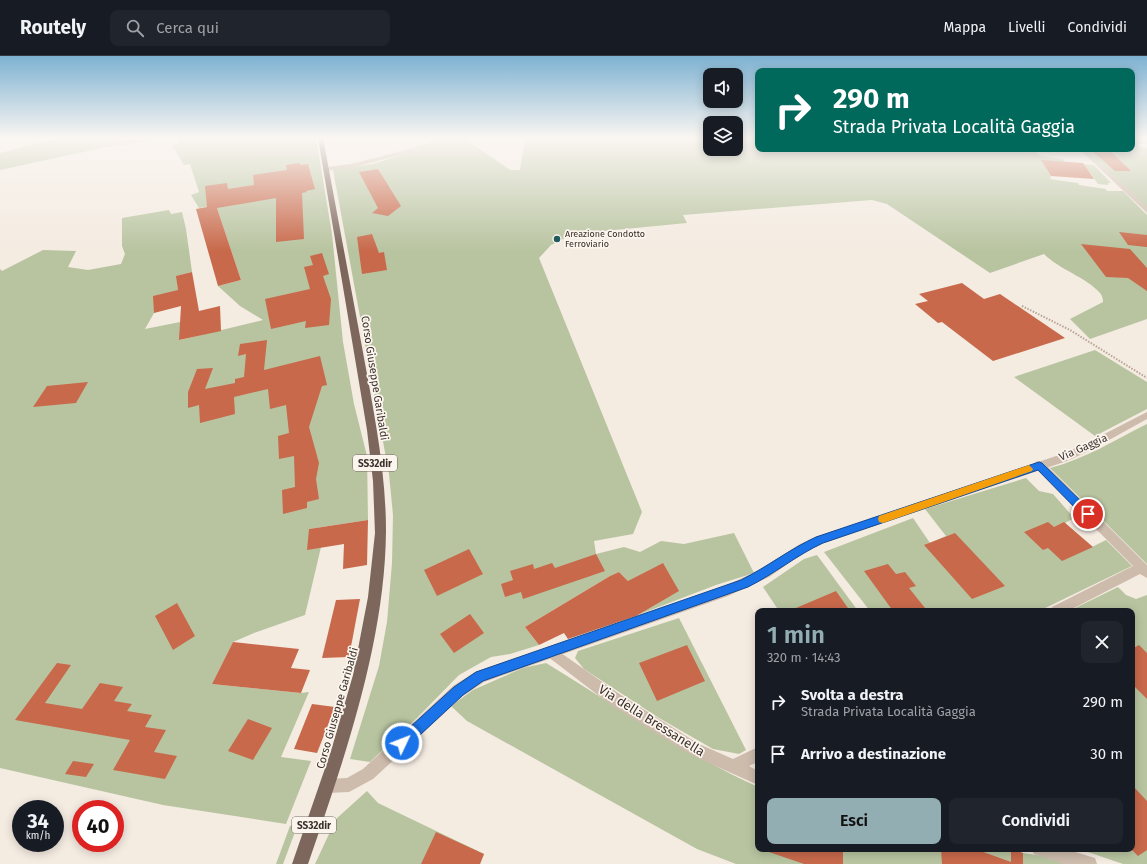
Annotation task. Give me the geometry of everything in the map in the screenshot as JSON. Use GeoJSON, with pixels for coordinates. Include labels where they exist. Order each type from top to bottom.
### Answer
{"type":"FeatureCollection","features":[{"type":"Feature","properties":{"kind":"main road","name":"Corso Giuseppe Garibaldi"},"geometry":{"type":"LineString","coordinates":[[327,176],[370,417],[380,510],[380,557],[367,649],[353,705],[327,786]]}},
{"type":"Feature","properties":{"kind":"main road","name":"SS32dir"},"geometry":{"type":"LineString","coordinates":[[300,864],[327,786]]}},
{"type":"Feature","properties":{"kind":"street"},"geometry":{"type":"LineString","coordinates":[[1110,176],[1147,211]]}},
{"type":"Feature","properties":{"kind":"street","name":"Via Gaggia"},"geometry":{"type":"LineString","coordinates":[[327,786],[349,785],[368,774],[458,691],[480,677],[744,584],[765,573],[804,547],[820,540],[1088,447],[1147,415]]}},
{"type":"Feature","properties":{"kind":"street"},"geometry":{"type":"LineString","coordinates":[[1039,465],[1144,570],[1062,608]]}},
{"type":"Feature","properties":{"kind":"street","name":"Via della Bressanella"},"geometry":{"type":"LineString","coordinates":[[551,652],[616,700],[694,749],[755,777]]}},
{"type":"Feature","properties":{"kind":"street"},"geometry":{"type":"LineString","coordinates":[[733,767],[755,756]]}},
{"type":"Feature","properties":{"kind":"street"},"geometry":{"type":"LineString","coordinates":[[1049,852],[1089,864]]}},
{"type":"Feature","properties":{"kind":"path"},"geometry":{"type":"LineString","coordinates":[[1022,306],[1070,330],[1147,378]]}},
{"type":"Feature","properties":{"kind":"green space"},"geometry":{"type":"Polygon","coordinates":[[[194,176],[322,176],[332,234],[343,342],[354,404],[367,456],[368,520],[309,529],[321,547],[305,615],[233,642],[212,684],[301,693],[309,692],[281,757],[311,761],[286,824],[163,805],[0,768],[0,269],[2,271],[43,250],[76,251],[68,267],[88,270],[121,264],[125,254],[122,246],[122,218],[169,210],[171,214],[182,212],[192,272],[177,276],[178,290],[154,313],[145,329],[180,322],[180,340],[263,320],[240,306],[218,286],[241,280],[216,205],[199,208],[191,195],[199,192],[194,176]]]}},
{"type":"Feature","properties":{"kind":"green space"},"geometry":{"type":"Polygon","coordinates":[[[334,176],[1051,176],[1050,179],[1078,183],[1079,185],[1106,189],[1107,191],[1123,191],[1147,215],[1147,319],[1090,339],[1070,319],[1103,302],[1103,298],[1100,293],[1088,282],[1050,260],[1044,254],[990,273],[887,204],[872,200],[683,215],[687,223],[573,234],[551,245],[539,258],[642,512],[633,534],[594,541],[596,554],[624,547],[640,552],[661,541],[684,544],[734,533],[754,573],[716,585],[635,616],[628,581],[619,572],[610,576],[525,627],[539,645],[510,654],[491,657],[459,675],[417,718],[370,762],[350,759],[379,666],[387,622],[392,563],[393,515],[389,474],[334,176]]]}},
{"type":"Feature","properties":{"kind":"green space"},"geometry":{"type":"Polygon","coordinates":[[[1092,176],[1104,176],[1111,183],[1108,183],[1108,185],[1098,184],[1092,176]]]}},
{"type":"Feature","properties":{"kind":"green space"},"geometry":{"type":"Polygon","coordinates":[[[1113,176],[1147,176],[1147,208],[1113,176]]]}},
{"type":"Feature","properties":{"kind":"green space"},"geometry":{"type":"Polygon","coordinates":[[[1095,350],[1147,382],[1147,409],[1095,436],[1014,377],[1095,350]]]}},
{"type":"Feature","properties":{"kind":"green space"},"geometry":{"type":"Polygon","coordinates":[[[1147,424],[1147,564],[1050,468],[1075,460],[1147,424]]]}},
{"type":"Feature","properties":{"kind":"green space"},"geometry":{"type":"Polygon","coordinates":[[[1026,478],[1039,491],[1053,494],[1074,518],[1065,523],[1092,547],[1106,540],[1132,566],[1045,608],[868,608],[824,552],[913,518],[930,543],[946,536],[925,509],[1026,478]]]}},
{"type":"Feature","properties":{"kind":"green space"},"geometry":{"type":"Polygon","coordinates":[[[817,555],[856,608],[777,608],[763,587],[804,559],[817,555]]]}},
{"type":"Feature","properties":{"kind":"green space"},"geometry":{"type":"Polygon","coordinates":[[[1118,587],[1126,595],[1136,599],[1147,595],[1147,864],[1123,864],[1088,852],[1135,852],[1135,608],[1075,608],[1118,587]]]}},
{"type":"Feature","properties":{"kind":"green space"},"geometry":{"type":"Polygon","coordinates":[[[679,618],[746,750],[739,754],[713,749],[659,718],[584,669],[575,658],[578,651],[679,618]]]}},
{"type":"Feature","properties":{"kind":"green space"},"geometry":{"type":"Polygon","coordinates":[[[546,663],[677,744],[755,786],[755,852],[1020,852],[1049,857],[1066,864],[736,864],[697,849],[467,721],[451,706],[473,690],[523,668],[546,663]]]}},
{"type":"Feature","properties":{"kind":"green space"},"geometry":{"type":"Polygon","coordinates":[[[367,791],[378,803],[484,854],[480,864],[315,864],[336,819],[367,791]]]}},
{"type":"Feature","properties":{"kind":"green space"},"geometry":{"type":"Polygon","coordinates":[[[298,824],[283,864],[276,864],[290,826],[298,824]]]}},
{"type":"Feature","properties":{"kind":"building"},"geometry":{"type":"Polygon","coordinates":[[[253,176],[311,176],[315,189],[302,193],[304,239],[276,242],[276,198],[217,208],[241,280],[218,286],[196,209],[207,207],[205,186],[227,183],[228,189],[254,185],[253,176]]]}},
{"type":"Feature","properties":{"kind":"building"},"geometry":{"type":"Polygon","coordinates":[[[361,176],[382,176],[401,206],[388,216],[372,213],[378,208],[361,176]]]}},
{"type":"Feature","properties":{"kind":"building"},"geometry":{"type":"Polygon","coordinates":[[[1051,176],[1092,176],[1094,179],[1051,176]]]}},
{"type":"Feature","properties":{"kind":"building"},"geometry":{"type":"Polygon","coordinates":[[[1119,232],[1147,235],[1147,247],[1128,245],[1119,232]]]}},
{"type":"Feature","properties":{"kind":"building"},"geometry":{"type":"Polygon","coordinates":[[[372,234],[379,253],[384,252],[387,270],[362,274],[357,237],[372,234]]]}},
{"type":"Feature","properties":{"kind":"building"},"geometry":{"type":"Polygon","coordinates":[[[1081,244],[1130,249],[1147,268],[1147,291],[1128,278],[1106,277],[1081,244]]]}},
{"type":"Feature","properties":{"kind":"building"},"geometry":{"type":"Polygon","coordinates":[[[322,253],[329,274],[323,276],[331,299],[329,325],[305,328],[306,321],[271,329],[265,299],[310,289],[304,267],[313,265],[310,256],[322,253]]]}},
{"type":"Feature","properties":{"kind":"building"},"geometry":{"type":"Polygon","coordinates":[[[192,272],[199,311],[220,306],[221,331],[179,340],[181,306],[154,313],[153,296],[178,290],[176,276],[192,272]]]}},
{"type":"Feature","properties":{"kind":"building"},"geometry":{"type":"Polygon","coordinates":[[[962,283],[984,299],[1000,294],[1065,338],[993,361],[942,322],[938,323],[915,304],[928,301],[919,294],[962,283]]]}},
{"type":"Feature","properties":{"kind":"building"},"geometry":{"type":"Polygon","coordinates":[[[267,340],[264,370],[320,356],[327,385],[322,386],[309,427],[319,463],[316,479],[319,499],[307,502],[307,508],[283,514],[282,490],[295,487],[294,456],[279,459],[278,436],[289,433],[286,405],[270,409],[268,389],[234,397],[235,414],[200,423],[199,405],[188,408],[188,392],[197,369],[213,368],[205,389],[235,383],[235,379],[244,377],[246,354],[238,356],[240,344],[267,340]]]}},
{"type":"Feature","properties":{"kind":"building"},"geometry":{"type":"Polygon","coordinates":[[[88,382],[76,403],[33,407],[47,386],[88,382]]]}},
{"type":"Feature","properties":{"kind":"building"},"geometry":{"type":"Polygon","coordinates":[[[368,520],[367,565],[343,569],[344,544],[307,550],[309,529],[368,520]]]}},
{"type":"Feature","properties":{"kind":"building"},"geometry":{"type":"Polygon","coordinates":[[[1048,522],[1054,527],[1064,522],[1093,547],[1062,561],[1048,548],[1043,550],[1024,532],[1048,522]]]}},
{"type":"Feature","properties":{"kind":"building"},"geometry":{"type":"Polygon","coordinates":[[[955,533],[1005,586],[972,599],[924,545],[955,533]]]}},
{"type":"Feature","properties":{"kind":"building"},"geometry":{"type":"Polygon","coordinates":[[[469,549],[483,574],[437,596],[424,570],[469,549]]]}},
{"type":"Feature","properties":{"kind":"building"},"geometry":{"type":"Polygon","coordinates":[[[596,554],[605,571],[523,599],[521,592],[505,597],[501,584],[513,580],[510,571],[533,564],[534,569],[552,563],[555,568],[596,554]]]}},
{"type":"Feature","properties":{"kind":"building"},"geometry":{"type":"Polygon","coordinates":[[[663,563],[679,591],[636,616],[568,639],[564,633],[539,645],[525,627],[610,576],[619,572],[628,581],[663,563]]]}},
{"type":"Feature","properties":{"kind":"building"},"geometry":{"type":"Polygon","coordinates":[[[888,564],[896,574],[905,572],[916,586],[909,588],[925,608],[891,608],[864,571],[888,564]]]}},
{"type":"Feature","properties":{"kind":"building"},"geometry":{"type":"Polygon","coordinates":[[[836,591],[848,608],[796,608],[836,591]]]}},
{"type":"Feature","properties":{"kind":"building"},"geometry":{"type":"Polygon","coordinates":[[[360,599],[349,657],[322,658],[336,600],[360,599]]]}},
{"type":"Feature","properties":{"kind":"building"},"geometry":{"type":"Polygon","coordinates":[[[177,603],[195,636],[173,650],[155,616],[177,603]]]}},
{"type":"Feature","properties":{"kind":"building"},"geometry":{"type":"Polygon","coordinates":[[[470,614],[484,633],[454,653],[440,634],[470,614]]]}},
{"type":"Feature","properties":{"kind":"building"},"geometry":{"type":"Polygon","coordinates":[[[233,642],[299,649],[291,668],[310,670],[301,693],[212,684],[233,642]]]}},
{"type":"Feature","properties":{"kind":"building"},"geometry":{"type":"Polygon","coordinates":[[[687,645],[705,681],[657,701],[639,663],[687,645]]]}},
{"type":"Feature","properties":{"kind":"building"},"geometry":{"type":"Polygon","coordinates":[[[1139,645],[1147,653],[1147,699],[1135,687],[1135,647],[1139,645]]]}},
{"type":"Feature","properties":{"kind":"building"},"geometry":{"type":"Polygon","coordinates":[[[57,663],[71,665],[45,703],[82,709],[100,683],[123,687],[114,701],[132,704],[127,711],[152,715],[145,727],[166,730],[154,752],[177,756],[165,779],[113,770],[130,740],[15,720],[57,663]]]}},
{"type":"Feature","properties":{"kind":"building"},"geometry":{"type":"Polygon","coordinates":[[[312,704],[335,707],[317,753],[294,749],[312,704]]]}},
{"type":"Feature","properties":{"kind":"building"},"geometry":{"type":"Polygon","coordinates":[[[248,719],[272,728],[253,760],[228,751],[248,719]]]}},
{"type":"Feature","properties":{"kind":"building"},"geometry":{"type":"Polygon","coordinates":[[[73,761],[94,764],[86,777],[65,774],[73,761]]]}},
{"type":"Feature","properties":{"kind":"building"},"geometry":{"type":"Polygon","coordinates":[[[1135,788],[1147,801],[1147,850],[1138,856],[1134,852],[1135,788]]]}},
{"type":"Feature","properties":{"kind":"building"},"geometry":{"type":"Polygon","coordinates":[[[436,832],[484,854],[480,864],[421,864],[436,832]]]}},
{"type":"Feature","properties":{"kind":"building"},"geometry":{"type":"Polygon","coordinates":[[[769,852],[843,852],[843,864],[804,864],[769,852]]]}},
{"type":"Feature","properties":{"kind":"building"},"geometry":{"type":"Polygon","coordinates":[[[941,852],[983,852],[1011,862],[1011,852],[1023,853],[1023,864],[942,864],[941,852]]]}},
{"type":"Feature","properties":{"kind":"slow traffic"},"geometry":{"type":"LineString","coordinates":[[883,519],[1029,469]]}},
{"type":"Feature","properties":{"kind":"place","name":"Areazione Condotto Ferroviario"},"geometry":{"type":"Point","coordinates":[557,239]}},
{"type":"Feature","properties":{"kind":"route"},"geometry":{"type":"LineString","coordinates":[[402,743],[458,691],[480,677],[744,584],[765,573],[804,547],[820,540],[1039,465],[1088,514]]}}]}
